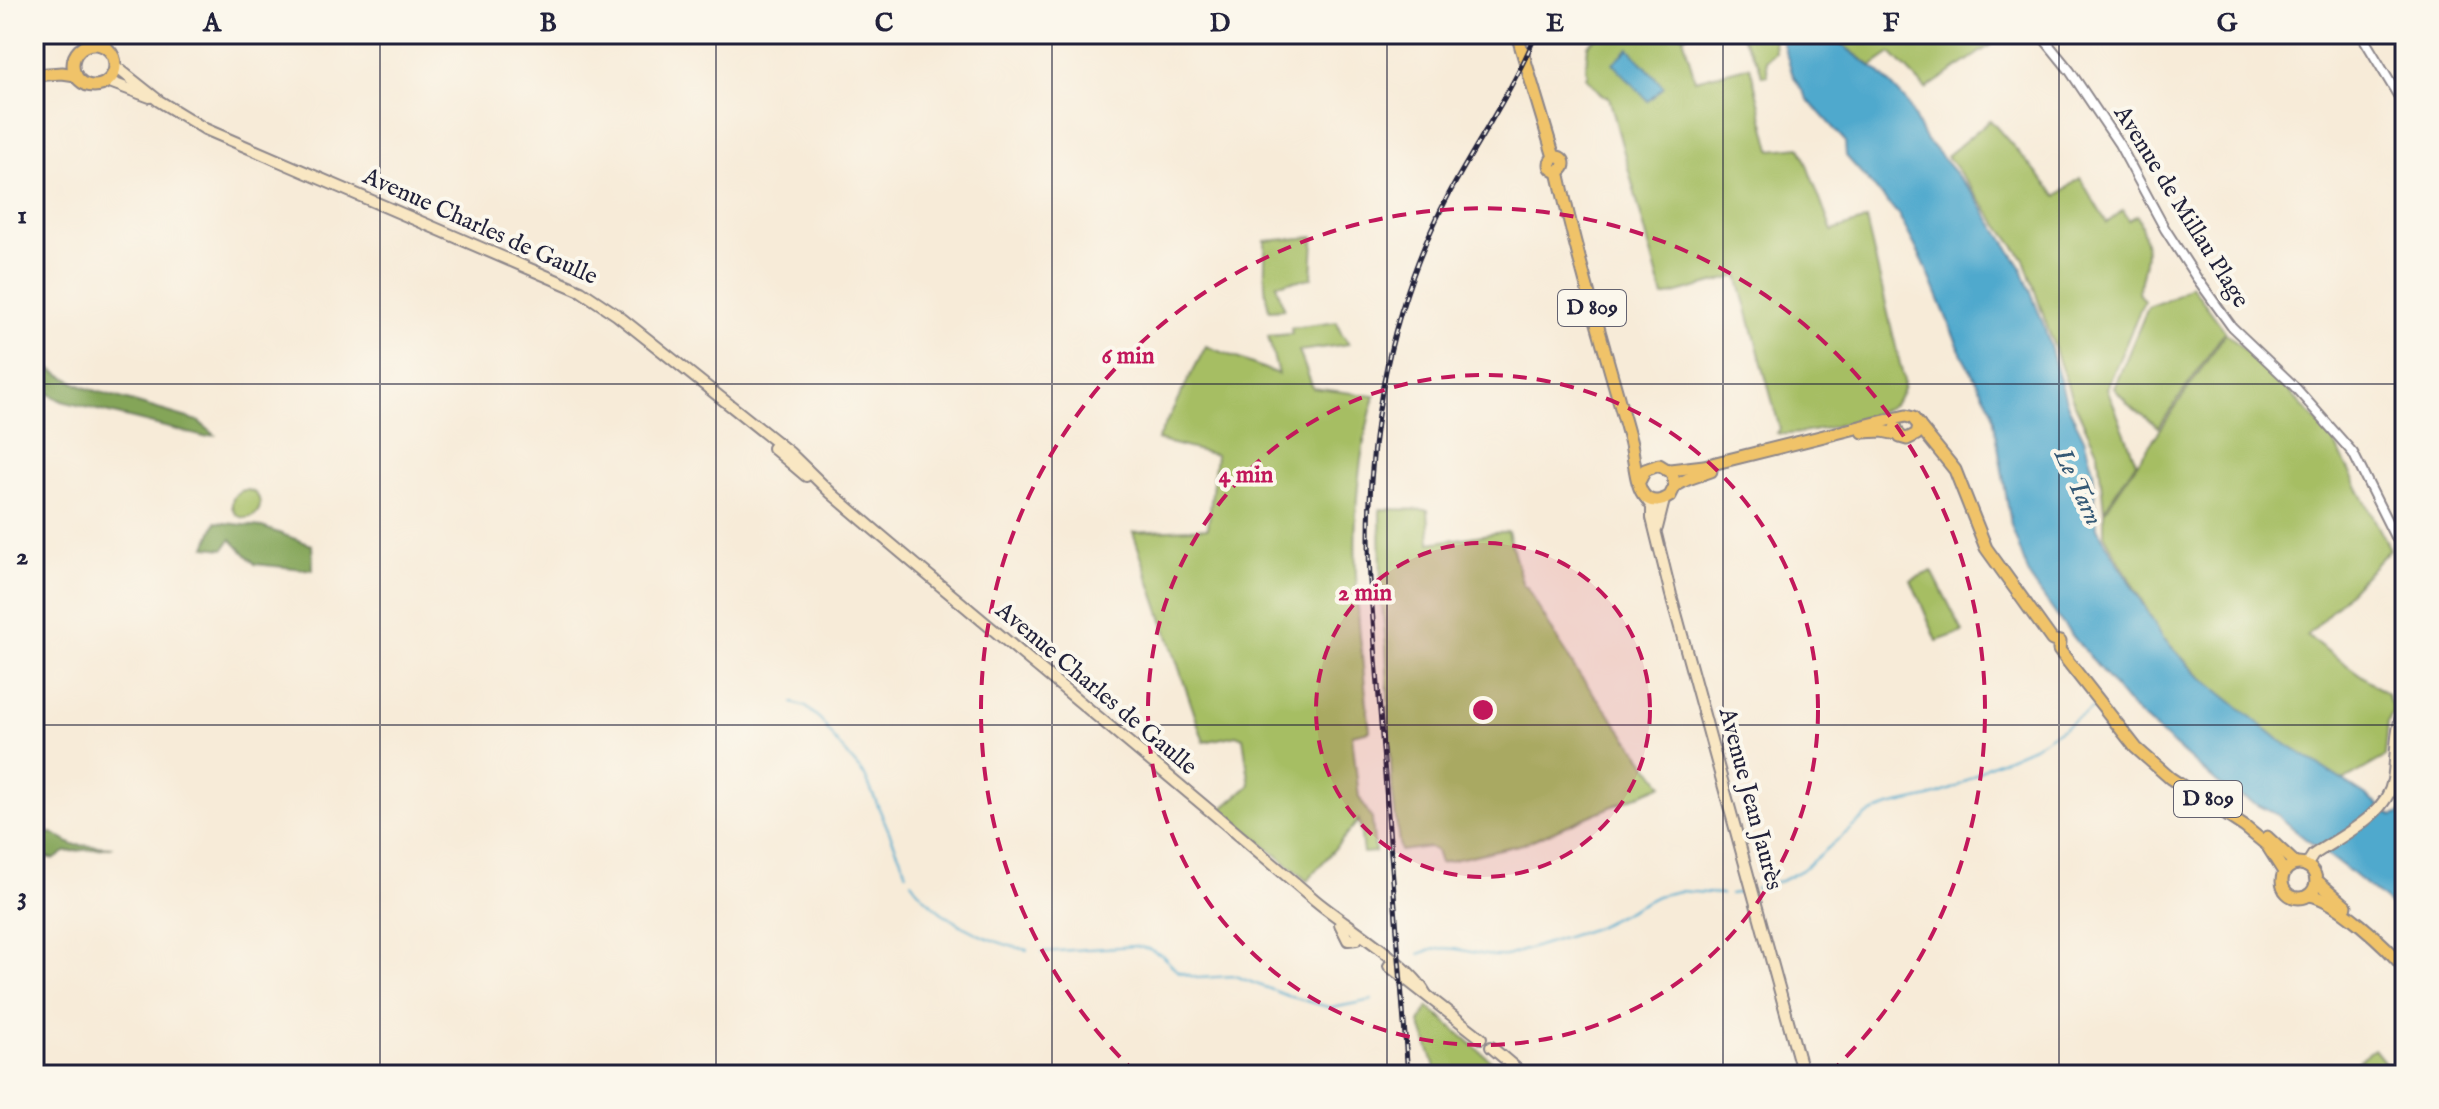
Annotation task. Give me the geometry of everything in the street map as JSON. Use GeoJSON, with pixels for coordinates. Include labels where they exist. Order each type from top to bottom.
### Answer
{"type":"FeatureCollection","features":[{"type":"Feature","properties":{"kind":"main road"},"geometry":{"type":"LineString","coordinates":[[103,34],[115,66],[107,81]]}},
{"type":"Feature","properties":{"kind":"main road","name":"D 809"},"geometry":{"type":"LineString","coordinates":[[1517,34],[1554,157],[1561,158],[1564,163],[1558,171],[1585,284],[1640,480]]}},
{"type":"Feature","properties":{"kind":"main road"},"geometry":{"type":"LineString","coordinates":[[76,75],[74,61],[80,50],[95,39],[108,49]]}},
{"type":"Feature","properties":{"kind":"main road"},"geometry":{"type":"LineString","coordinates":[[34,73],[74,61]]}},
{"type":"Feature","properties":{"kind":"main road"},"geometry":{"type":"LineString","coordinates":[[115,66],[159,101]]}},
{"type":"Feature","properties":{"kind":"main road"},"geometry":{"type":"LineString","coordinates":[[34,73],[76,75],[90,85],[107,81],[159,101]]}},
{"type":"Feature","properties":{"kind":"main road","name":"Avenue Charles de Gaulle"},"geometry":{"type":"LineString","coordinates":[[159,101],[205,129],[581,291],[617,315],[799,461],[831,493],[1335,916],[1400,976],[1425,993]]}},
{"type":"Feature","properties":{"kind":"main road"},"geometry":{"type":"LineString","coordinates":[[1631,443],[1655,465],[1670,470],[1704,466],[1910,417],[1919,425],[1915,437]]}},
{"type":"Feature","properties":{"kind":"main road"},"geometry":{"type":"LineString","coordinates":[[1897,434],[1899,420]]}},
{"type":"Feature","properties":{"kind":"main road","name":"D 809"},"geometry":{"type":"LineString","coordinates":[[1919,425],[1955,470],[1991,556],[2136,748],[2170,778],[2267,845],[2284,872]]}},
{"type":"Feature","properties":{"kind":"main road"},"geometry":{"type":"LineString","coordinates":[[1675,486],[1767,454],[1871,431],[1897,434],[1907,439],[1915,437],[1938,448]]}},
{"type":"Feature","properties":{"kind":"main road"},"geometry":{"type":"LineString","coordinates":[[1655,465],[1645,470],[1640,480],[1644,495],[1653,501],[1664,500],[1672,493],[1675,486],[1670,470]]}},
{"type":"Feature","properties":{"kind":"main road","name":"Avenue Jean Jaurès"},"geometry":{"type":"LineString","coordinates":[[1644,495],[1652,507],[1671,595],[1803,1075]]}},
{"type":"Feature","properties":{"kind":"main road","name":"Avenue Jean Jaurès"},"geometry":{"type":"LineString","coordinates":[[1656,534],[1664,500]]}},
{"type":"Feature","properties":{"kind":"main road"},"geometry":{"type":"LineString","coordinates":[[2403,964],[2361,925],[2325,899],[2309,895],[2296,898],[2286,892],[2282,884],[2284,872],[2305,862],[2376,811],[2386,800],[2392,782],[2396,735],[2405,707]]}},
{"type":"Feature","properties":{"kind":"main road","name":"D 809"},"geometry":{"type":"LineString","coordinates":[[2123,729],[2170,772],[2305,862]]}},
{"type":"Feature","properties":{"kind":"main road"},"geometry":{"type":"LineString","coordinates":[[2305,862],[2316,880],[2343,903],[2361,925]]}},
{"type":"Feature","properties":{"kind":"main road"},"geometry":{"type":"LineString","coordinates":[[2309,895],[2316,880]]}},
{"type":"Feature","properties":{"kind":"main road"},"geometry":{"type":"LineString","coordinates":[[1353,933],[1418,982],[1425,993],[1481,1038],[1481,1046],[1486,1049],[1491,1047],[1524,1075]]}},
{"type":"Feature","properties":{"kind":"street","name":"Avenue de Millau Plage"},"geometry":{"type":"LineString","coordinates":[[2040,34],[2111,131],[2194,275],[2232,327],[2294,386],[2353,453],[2394,535],[2405,550]]}},
{"type":"Feature","properties":{"kind":"street"},"geometry":{"type":"LineString","coordinates":[[2361,34],[2405,107]]}},
{"type":"Feature","properties":{"kind":"green space"},"geometry":{"type":"Polygon","coordinates":[[[1600,34],[1690,34],[1683,36],[1695,80],[1750,66],[1771,150],[1800,147],[1832,231],[1866,220],[1904,381],[1901,394],[1894,404],[1872,415],[1836,426],[1801,433],[1777,433],[1780,429],[1738,276],[1663,297],[1609,97],[1603,96],[1586,77],[1588,45],[1600,34]]]}},
{"type":"Feature","properties":{"kind":"green space"},"geometry":{"type":"Polygon","coordinates":[[[1740,34],[1769,34],[1774,41],[1775,52],[1766,60],[1768,75],[1762,76],[1759,64],[1740,34]]]}},
{"type":"Feature","properties":{"kind":"green space"},"geometry":{"type":"Polygon","coordinates":[[[1833,34],[2007,34],[1926,89],[1891,53],[1872,66],[1838,42],[1833,34]]]}},
{"type":"Feature","properties":{"kind":"green space"},"geometry":{"type":"Polygon","coordinates":[[[1990,120],[2057,196],[2080,178],[2107,223],[2123,210],[2129,220],[2137,215],[2144,236],[2146,254],[2138,293],[2144,301],[2107,388],[2136,462],[2104,510],[2098,453],[2071,396],[2024,259],[1947,156],[1990,120]]]}},
{"type":"Feature","properties":{"kind":"green space"},"geometry":{"type":"Polygon","coordinates":[[[1314,237],[1312,278],[1276,284],[1284,309],[1269,310],[1265,284],[1265,241],[1314,237]]]}},
{"type":"Feature","properties":{"kind":"green space"},"geometry":{"type":"Polygon","coordinates":[[[2191,285],[2225,331],[2159,427],[2129,405],[2114,388],[2148,307],[2172,298],[2191,285]]]}},
{"type":"Feature","properties":{"kind":"green space"},"geometry":{"type":"Polygon","coordinates":[[[1337,322],[1349,344],[1299,351],[1313,388],[1375,396],[1365,437],[1356,521],[1358,605],[1370,731],[1352,735],[1359,797],[1372,819],[1375,852],[1363,853],[1359,820],[1307,881],[1222,809],[1250,785],[1243,738],[1236,735],[1204,742],[1133,532],[1208,528],[1216,455],[1157,440],[1206,346],[1278,374],[1268,336],[1292,334],[1291,328],[1337,322]]]}},
{"type":"Feature","properties":{"kind":"green space"},"geometry":{"type":"Polygon","coordinates":[[[2226,333],[2283,385],[2332,438],[2390,549],[2307,636],[2387,694],[2393,710],[2388,722],[2385,757],[2343,781],[2277,738],[2231,702],[2163,638],[2104,534],[2104,512],[2226,333]]]}},
{"type":"Feature","properties":{"kind":"green space"},"geometry":{"type":"Polygon","coordinates":[[[34,360],[83,387],[198,421],[215,435],[204,437],[62,401],[34,386],[34,360]]]}},
{"type":"Feature","properties":{"kind":"green space"},"geometry":{"type":"Polygon","coordinates":[[[246,490],[256,494],[260,504],[256,514],[246,518],[236,514],[232,504],[236,494],[246,490]]]}},
{"type":"Feature","properties":{"kind":"green space"},"geometry":{"type":"Polygon","coordinates":[[[1380,509],[1428,510],[1430,543],[1508,531],[1523,586],[1526,586],[1575,669],[1663,785],[1523,844],[1440,863],[1436,851],[1429,847],[1400,851],[1392,789],[1381,595],[1380,509]]]}},
{"type":"Feature","properties":{"kind":"green space"},"geometry":{"type":"Polygon","coordinates":[[[216,522],[262,527],[312,545],[313,570],[255,564],[231,539],[224,549],[206,547],[216,522]]]}},
{"type":"Feature","properties":{"kind":"green space"},"geometry":{"type":"Polygon","coordinates":[[[1932,571],[1963,632],[1937,641],[1911,580],[1932,571]]]}},
{"type":"Feature","properties":{"kind":"green space"},"geometry":{"type":"Polygon","coordinates":[[[34,833],[52,833],[73,845],[113,847],[65,852],[55,859],[34,855],[34,833]]]}},
{"type":"Feature","properties":{"kind":"green space"},"geometry":{"type":"Polygon","coordinates":[[[1428,1007],[1508,1075],[1438,1075],[1420,1023],[1428,1007]]]}},
{"type":"Feature","properties":{"kind":"green space"},"geometry":{"type":"Polygon","coordinates":[[[2374,1049],[2395,1075],[2362,1075],[2352,1065],[2374,1049]]]}},
{"type":"Feature","properties":{"kind":"water","name":"Le Tarn"},"geometry":{"type":"Polygon","coordinates":[[[1777,34],[1833,34],[1838,42],[1879,72],[1907,102],[1923,136],[1975,196],[2021,267],[2044,326],[2067,404],[2084,438],[2093,470],[2097,528],[2163,638],[2196,673],[2277,738],[2393,816],[2401,813],[2405,806],[2405,925],[2389,904],[2343,866],[2278,815],[2223,788],[2132,708],[2061,622],[2030,578],[2011,525],[1992,409],[1962,355],[1924,263],[1898,214],[1846,156],[1845,141],[1807,99],[1793,75],[1777,34]]]}},
{"type":"Feature","properties":{"kind":"water"},"geometry":{"type":"Polygon","coordinates":[[[1629,48],[1664,87],[1648,101],[1613,63],[1629,48]]]}},
{"type":"Feature","properties":{"kind":"waterway"},"geometry":{"type":"LineString","coordinates":[[793,703],[806,707],[821,720],[865,776],[907,873]]}},
{"type":"Feature","properties":{"kind":"waterway"},"geometry":{"type":"LineString","coordinates":[[1756,888],[1781,881],[1802,870],[1867,815],[1955,788],[1987,767],[2033,747],[2095,707]]}},
{"type":"Feature","properties":{"kind":"waterway"},"geometry":{"type":"LineString","coordinates":[[911,881],[934,906],[962,926],[994,941],[1027,950]]}},
{"type":"Feature","properties":{"kind":"waterway"},"geometry":{"type":"LineString","coordinates":[[1419,954],[1444,948],[1506,956],[1595,928],[1657,896],[1679,891],[1722,894]]}},
{"type":"Feature","properties":{"kind":"waterway"},"geometry":{"type":"LineString","coordinates":[[1730,894],[1748,891]]}},
{"type":"Feature","properties":{"kind":"waterway"},"geometry":{"type":"LineString","coordinates":[[1042,952],[1135,946],[1163,956],[1177,971],[1197,978],[1235,976],[1332,1008],[1372,1000]]}},
{"type":"Feature","properties":{"kind":"railway"},"geometry":{"type":"LineString","coordinates":[[1408,1075],[1370,581],[1369,531],[1376,431],[1395,334],[1427,239],[1517,75],[1536,34]]}}]}
